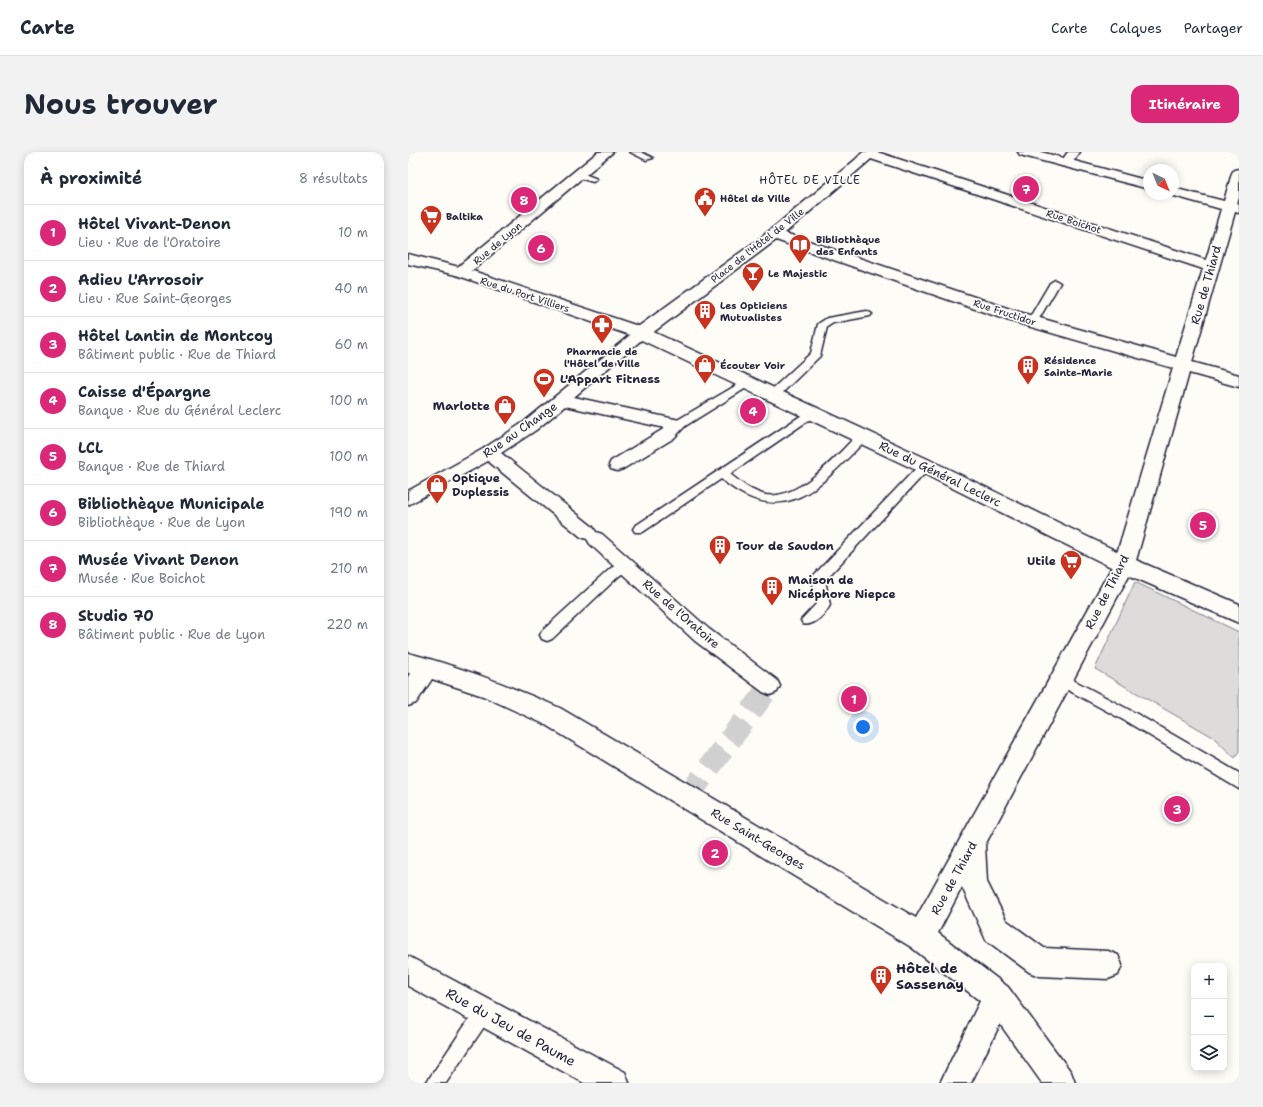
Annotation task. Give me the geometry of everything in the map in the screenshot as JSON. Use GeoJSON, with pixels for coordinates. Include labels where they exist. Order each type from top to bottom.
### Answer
{"type":"FeatureCollection","features":[{"type":"Feature","properties":{"kind":"street","name":"Rue de Lyon"},"geometry":{"type":"LineString","coordinates":[[461,272],[606,152]]}},
{"type":"Feature","properties":{"kind":"street"},"geometry":{"type":"LineString","coordinates":[[1025,152],[1070,158],[1143,184]]}},
{"type":"Feature","properties":{"kind":"street","name":"Place de l'Hôtel de Ville"},"geometry":{"type":"LineString","coordinates":[[640,333],[774,234],[869,153]]}},
{"type":"Feature","properties":{"kind":"street","name":"Rue Boichot"},"geometry":{"type":"LineString","coordinates":[[869,153],[1211,267]]}},
{"type":"Feature","properties":{"kind":"street","name":"Rue de Thiard"},"geometry":{"type":"LineString","coordinates":[[921,938],[1060,679],[1124,564],[1211,267],[1234,208],[1239,173]]}},
{"type":"Feature","properties":{"kind":"street"},"geometry":{"type":"LineString","coordinates":[[1179,194],[1234,208]]}},
{"type":"Feature","properties":{"kind":"street","name":"Rue Fructidor"},"geometry":{"type":"LineString","coordinates":[[774,234],[1032,322],[1239,381]]}},
{"type":"Feature","properties":{"kind":"street","name":"Rue du Port Villiers"},"geometry":{"type":"LineString","coordinates":[[408,259],[461,272],[640,333]]}},
{"type":"Feature","properties":{"kind":"street","name":"Rue du Général Leclerc"},"geometry":{"type":"LineString","coordinates":[[640,333],[925,466],[1124,564],[1239,614]]}},
{"type":"Feature","properties":{"kind":"street","name":"Rue au Change"},"geometry":{"type":"LineString","coordinates":[[408,499],[489,453],[530,426],[564,399],[640,333]]}},
{"type":"Feature","properties":{"kind":"street"},"geometry":{"type":"LineString","coordinates":[[564,399],[576,404],[678,425]]}},
{"type":"Feature","properties":{"kind":"street"},"geometry":{"type":"LineString","coordinates":[[618,466],[668,434],[678,425]]}},
{"type":"Feature","properties":{"kind":"street","name":"Rue de l'Oratoire"},"geometry":{"type":"LineString","coordinates":[[489,453],[592,535],[702,635],[770,686]]}},
{"type":"Feature","properties":{"kind":"street"},"geometry":{"type":"LineString","coordinates":[[408,696],[417,666]]}},
{"type":"Feature","properties":{"kind":"street","name":"Rue Saint-Georges"},"geometry":{"type":"LineString","coordinates":[[417,666],[453,675],[491,689],[552,716],[635,764],[921,938],[998,997],[1060,1083]]}},
{"type":"Feature","properties":{"kind":"street"},"geometry":{"type":"LineString","coordinates":[[972,845],[974,883],[996,930],[1039,962],[1108,965]]}},
{"type":"Feature","properties":{"kind":"street","name":"Rue du Jeu de Paume"},"geometry":{"type":"LineString","coordinates":[[408,970],[614,1083]]}},
{"type":"Feature","properties":{"kind":"street"},"geometry":{"type":"LineString","coordinates":[[955,1083],[998,997]]}},
{"type":"Feature","properties":{"kind":"lane"},"geometry":{"type":"LineString","coordinates":[[634,152],[652,154]]}},
{"type":"Feature","properties":{"kind":"lane"},"geometry":{"type":"LineString","coordinates":[[578,175],[593,179]]}},
{"type":"Feature","properties":{"kind":"lane"},"geometry":{"type":"LineString","coordinates":[[1032,322],[1055,283]]}},
{"type":"Feature","properties":{"kind":"lane"},"geometry":{"type":"LineString","coordinates":[[773,395],[816,354],[822,326],[830,320],[867,314]]}},
{"type":"Feature","properties":{"kind":"lane"},"geometry":{"type":"LineString","coordinates":[[678,425],[747,383]]}},
{"type":"Feature","properties":{"kind":"lane"},"geometry":{"type":"LineString","coordinates":[[639,529],[811,413]]}},
{"type":"Feature","properties":{"kind":"lane"},"geometry":{"type":"LineString","coordinates":[[721,473],[750,494],[763,499],[783,500],[805,489],[862,436]]}},
{"type":"Feature","properties":{"kind":"lane"},"geometry":{"type":"LineString","coordinates":[[808,620],[824,605],[818,579],[925,466]]}},
{"type":"Feature","properties":{"kind":"lane"},"geometry":{"type":"LineString","coordinates":[[547,635],[616,572],[626,565]]}},
{"type":"Feature","properties":{"kind":"lane"},"geometry":{"type":"LineString","coordinates":[[1060,679],[1132,718],[1239,782]]}},
{"type":"Feature","properties":{"kind":"lane"},"geometry":{"type":"LineString","coordinates":[[435,1083],[484,1012]]}},
{"type":"Feature","properties":{"kind":"shaded area"},"geometry":{"type":"Polygon","coordinates":[[[1135,582],[1239,632],[1239,751],[1235,758],[1213,737],[1095,669],[1135,582]]]}},
{"type":"Feature","properties":{"kind":"tunnel"},"geometry":{"type":"LineString","coordinates":[[688,796],[769,687]]}},
{"type":"Feature","properties":{"kind":"place","name":"Musée Vivant Denon"},"geometry":{"type":"Point","coordinates":[1026,189]}},
{"type":"Feature","properties":{"kind":"place","name":"Studio 70"},"geometry":{"type":"Point","coordinates":[524,200]}},
{"type":"Feature","properties":{"kind":"place","name":"Hôtel de Ville"},"geometry":{"type":"Point","coordinates":[705,218]}},
{"type":"Feature","properties":{"kind":"place","name":"Baltika"},"geometry":{"type":"Point","coordinates":[431,236]}},
{"type":"Feature","properties":{"kind":"place","name":"Bibliothèque Municipale"},"geometry":{"type":"Point","coordinates":[541,248]}},
{"type":"Feature","properties":{"kind":"place","name":"Bibliothèque des Enfants"},"geometry":{"type":"Point","coordinates":[800,264]}},
{"type":"Feature","properties":{"kind":"place","name":"Le Majestic"},"geometry":{"type":"Point","coordinates":[753,292]}},
{"type":"Feature","properties":{"kind":"place","name":"Les Opticiens Mutualistes"},"geometry":{"type":"Point","coordinates":[705,330]}},
{"type":"Feature","properties":{"kind":"place","name":"Pharmacie de l'Hôtel de Ville"},"geometry":{"type":"Point","coordinates":[602,344]}},
{"type":"Feature","properties":{"kind":"place","name":"Écouter Voir"},"geometry":{"type":"Point","coordinates":[705,384]}},
{"type":"Feature","properties":{"kind":"place","name":"Résidence Sainte-Marie"},"geometry":{"type":"Point","coordinates":[1028,386]}},
{"type":"Feature","properties":{"kind":"place","name":"L'Appart Fitness"},"geometry":{"type":"Point","coordinates":[544,398]}},
{"type":"Feature","properties":{"kind":"place","name":"Caisse d'Épargne"},"geometry":{"type":"Point","coordinates":[753,411]}},
{"type":"Feature","properties":{"kind":"place","name":"Marlotte"},"geometry":{"type":"Point","coordinates":[505,426]}},
{"type":"Feature","properties":{"kind":"place","name":"Optique Duplessis"},"geometry":{"type":"Point","coordinates":[437,504]}},
{"type":"Feature","properties":{"kind":"place","name":"LCL"},"geometry":{"type":"Point","coordinates":[1203,525]}},
{"type":"Feature","properties":{"kind":"place","name":"Tour de Saudon"},"geometry":{"type":"Point","coordinates":[720,566]}},
{"type":"Feature","properties":{"kind":"place","name":"Utile"},"geometry":{"type":"Point","coordinates":[1071,580]}},
{"type":"Feature","properties":{"kind":"place","name":"Maison de Nicéphore Niepce"},"geometry":{"type":"Point","coordinates":[772,606]}},
{"type":"Feature","properties":{"kind":"place","name":"Hôtel Vivant-Denon"},"geometry":{"type":"Point","coordinates":[854,699]}},
{"type":"Feature","properties":{"kind":"place","name":"Hôtel Lantin de Montcoy"},"geometry":{"type":"Point","coordinates":[1177,809]}},
{"type":"Feature","properties":{"kind":"place","name":"Adieu L'Arrosoir"},"geometry":{"type":"Point","coordinates":[715,853]}},
{"type":"Feature","properties":{"kind":"place","name":"Hôtel de Sassenay"},"geometry":{"type":"Point","coordinates":[881,996]}},
{"type":"Feature","properties":{"kind":"district","name":"HÔTEL DE VILLE"},"geometry":{"type":"Point","coordinates":[810,180]}}]}
